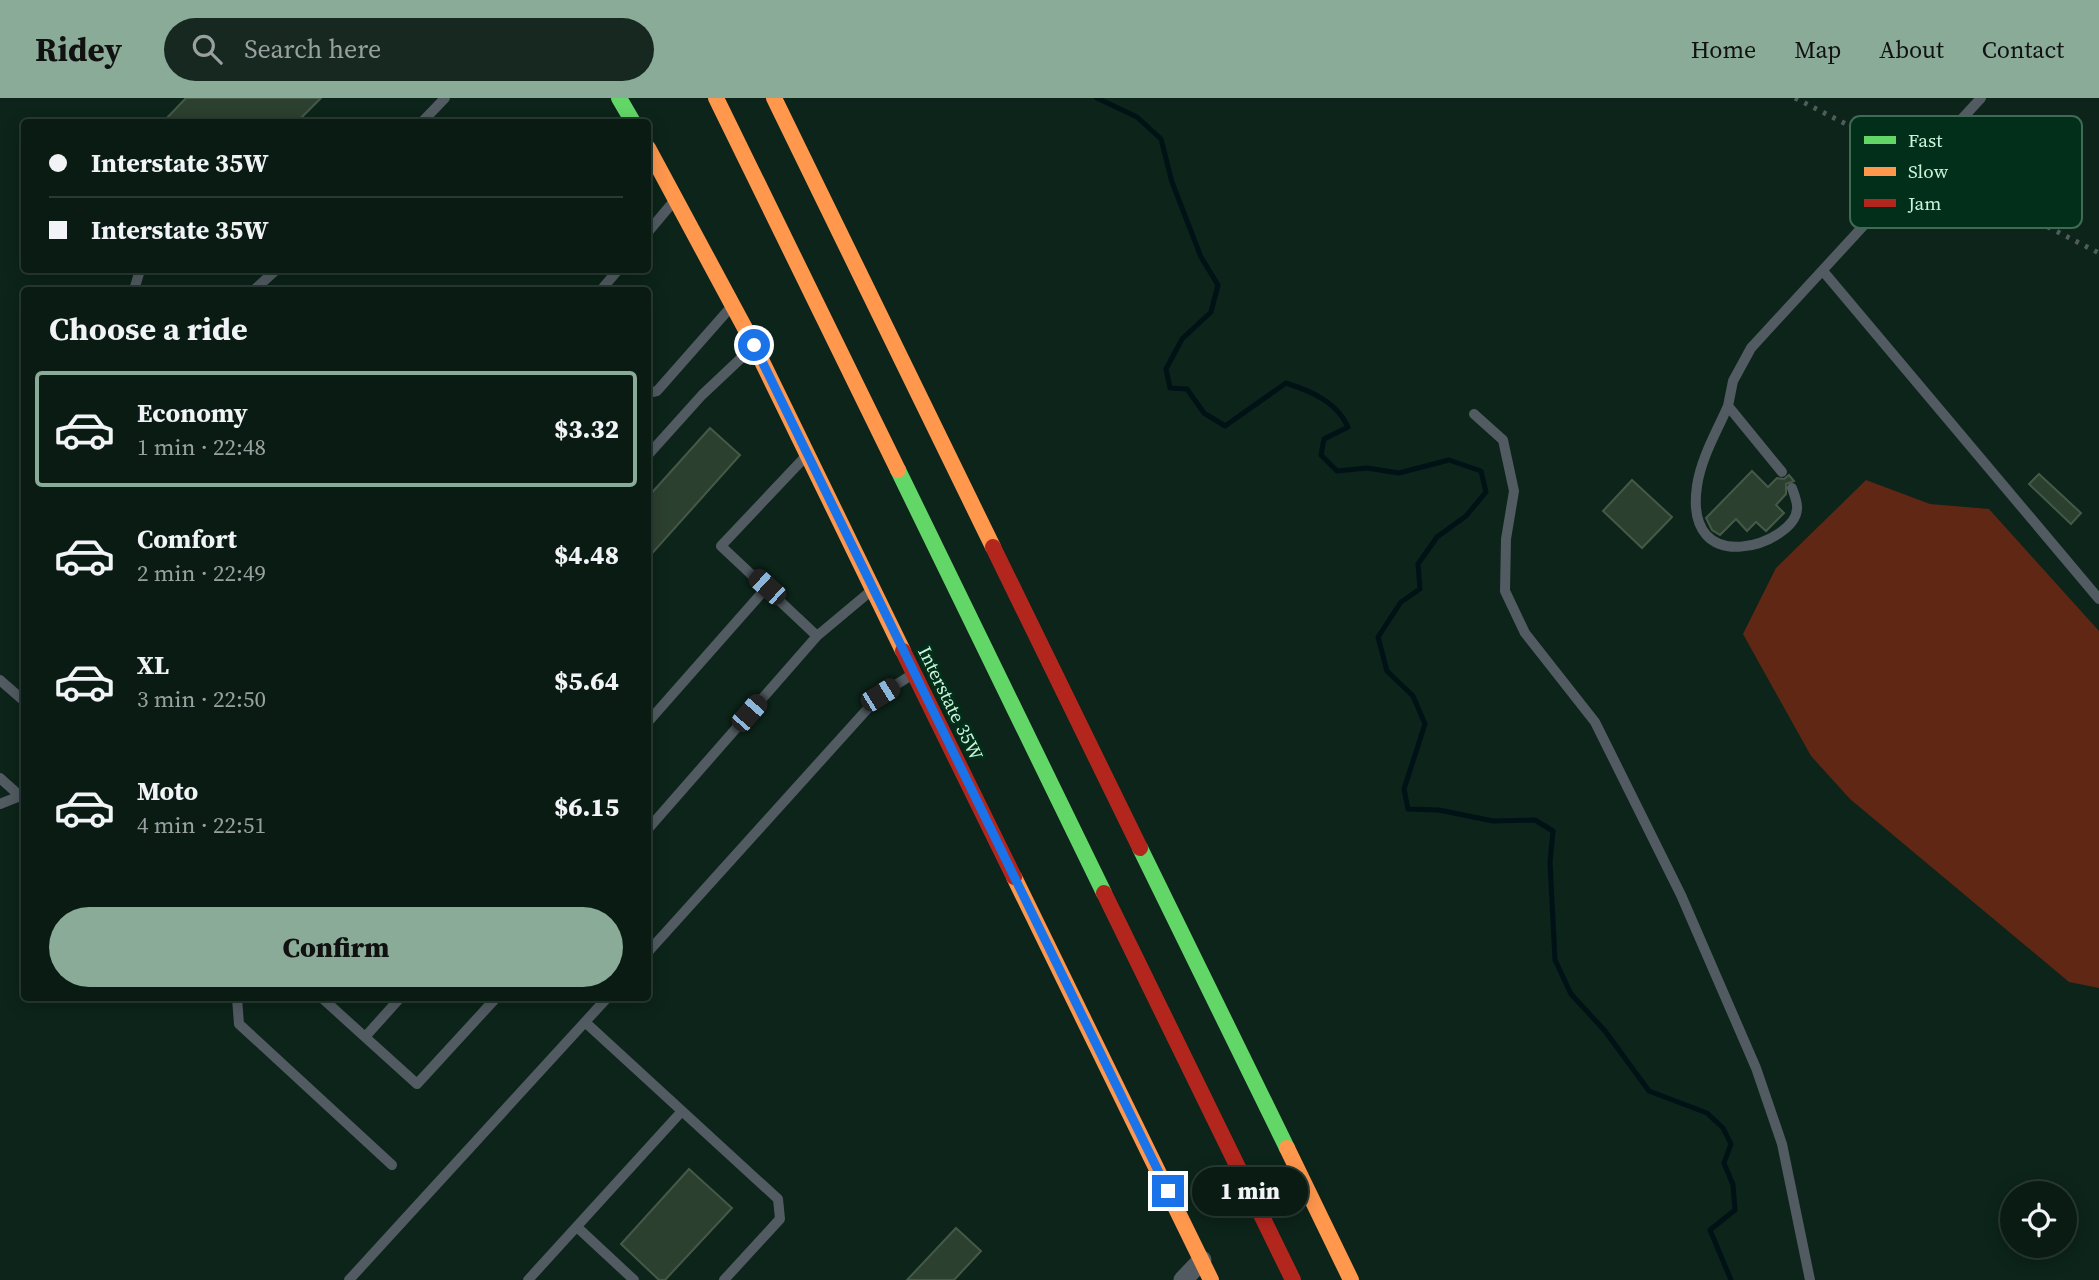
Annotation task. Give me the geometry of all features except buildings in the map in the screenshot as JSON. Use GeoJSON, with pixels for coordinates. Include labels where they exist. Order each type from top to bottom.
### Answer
{"type":"FeatureCollection","features":[{"type":"Feature","properties":{"kind":"main road"},"geometry":{"type":"LineString","coordinates":[[619,98],[631,119]]}},
{"type":"Feature","properties":{"kind":"main road"},"geometry":{"type":"LineString","coordinates":[[716,98],[1293,1280]]}},
{"type":"Feature","properties":{"kind":"main road"},"geometry":{"type":"LineString","coordinates":[[774,98],[1351,1280]]}},
{"type":"Feature","properties":{"kind":"main road","name":"Interstate 35W"},"geometry":{"type":"LineString","coordinates":[[651,153],[734,304],[1211,1280]]}},
{"type":"Feature","properties":{"kind":"street"},"geometry":{"type":"LineString","coordinates":[[1183,1280],[1202,1260]]}},
{"type":"Feature","properties":{"kind":"lane"},"geometry":{"type":"LineString","coordinates":[[425,119],[445,98]]}},
{"type":"Feature","properties":{"kind":"lane"},"geometry":{"type":"LineString","coordinates":[[1965,116],[1981,98]]}},
{"type":"Feature","properties":{"kind":"lane"},"geometry":{"type":"LineString","coordinates":[[651,228],[677,198]]}},
{"type":"Feature","properties":{"kind":"lane"},"geometry":{"type":"LineString","coordinates":[[1792,488],[1797,510],[1793,519],[1782,531],[1765,540],[1727,548],[1717,545],[1701,530],[1696,516],[1696,487],[1701,466],[1728,406],[1733,381],[1751,348],[1862,228]]}},
{"type":"Feature","properties":{"kind":"lane"},"geometry":{"type":"LineString","coordinates":[[1823,271],[2099,598]]}},
{"type":"Feature","properties":{"kind":"lane"},"geometry":{"type":"LineString","coordinates":[[257,287],[273,273]]}},
{"type":"Feature","properties":{"kind":"lane"},"geometry":{"type":"LineString","coordinates":[[604,287],[615,273]]}},
{"type":"Feature","properties":{"kind":"lane"},"geometry":{"type":"LineString","coordinates":[[651,392],[657,391],[734,304]]}},
{"type":"Feature","properties":{"kind":"lane"},"geometry":{"type":"LineString","coordinates":[[651,452],[702,395],[754,345]]}},
{"type":"Feature","properties":{"kind":"lane"},"geometry":{"type":"LineString","coordinates":[[1728,406],[1782,472]]}},
{"type":"Feature","properties":{"kind":"lane"},"geometry":{"type":"LineString","coordinates":[[1474,414],[1503,440],[1514,491],[1506,539],[1505,591],[1525,633],[1595,722],[1681,895],[1756,1068],[1782,1144],[1810,1280]]}},
{"type":"Feature","properties":{"kind":"lane"},"geometry":{"type":"LineString","coordinates":[[808,454],[722,547],[817,636]]}},
{"type":"Feature","properties":{"kind":"lane"},"geometry":{"type":"LineString","coordinates":[[651,719],[767,587]]}},
{"type":"Feature","properties":{"kind":"lane"},"geometry":{"type":"LineString","coordinates":[[651,826],[817,636],[873,589]]}},
{"type":"Feature","properties":{"kind":"lane"},"geometry":{"type":"LineString","coordinates":[[651,949],[880,695],[914,674]]}},
{"type":"Feature","properties":{"kind":"lane"},"geometry":{"type":"LineString","coordinates":[[0,680],[21,699]]}},
{"type":"Feature","properties":{"kind":"lane"},"geometry":{"type":"LineString","coordinates":[[0,778],[21,796]]}},
{"type":"Feature","properties":{"kind":"lane"},"geometry":{"type":"LineString","coordinates":[[0,804],[21,797]]}},
{"type":"Feature","properties":{"kind":"lane"},"geometry":{"type":"LineString","coordinates":[[237,1001],[240,1024],[392,1165]]}},
{"type":"Feature","properties":{"kind":"lane"},"geometry":{"type":"LineString","coordinates":[[325,1001],[417,1084],[493,1001]]}},
{"type":"Feature","properties":{"kind":"lane"},"geometry":{"type":"LineString","coordinates":[[365,1037],[397,1001]]}},
{"type":"Feature","properties":{"kind":"lane"},"geometry":{"type":"LineString","coordinates":[[349,1280],[604,1001]]}},
{"type":"Feature","properties":{"kind":"lane"},"geometry":{"type":"LineString","coordinates":[[585,1021],[778,1199],[780,1219],[724,1280]]}},
{"type":"Feature","properties":{"kind":"lane"},"geometry":{"type":"LineString","coordinates":[[528,1280],[682,1111]]}},
{"type":"Feature","properties":{"kind":"lane"},"geometry":{"type":"LineString","coordinates":[[576,1227],[634,1280]]}},
{"type":"Feature","properties":{"kind":"shaded area"},"geometry":{"type":"Polygon","coordinates":[[[1866,480],[1930,504],[1989,509],[2099,631],[2099,988],[2069,982],[1850,799],[1811,756],[1743,634],[1776,568],[1866,480]]]}},
{"type":"Feature","properties":{"kind":"waterway"},"geometry":{"type":"LineString","coordinates":[[1097,98],[1137,117],[1161,139],[1172,182],[1201,257],[1218,285],[1211,312],[1182,339],[1166,369],[1170,388],[1187,389],[1204,413],[1225,426],[1286,383],[1314,394],[1330,404],[1348,427],[1324,439],[1321,455],[1337,471],[1367,468],[1399,473],[1449,460],[1481,471],[1486,492],[1466,516],[1437,537],[1418,564],[1420,589],[1401,602],[1378,637],[1387,671],[1413,696],[1425,724],[1404,789],[1408,809],[1439,810],[1493,821],[1535,820],[1553,831],[1550,862],[1555,960],[1571,994],[1605,1031],[1649,1091],[1707,1113],[1723,1128],[1731,1144],[1724,1163],[1733,1185],[1735,1210],[1710,1230],[1731,1280]]}},
{"type":"Feature","properties":{"kind":"railway"},"geometry":{"type":"LineString","coordinates":[[1795,98],[1850,126]]}},
{"type":"Feature","properties":{"kind":"railway"},"geometry":{"type":"LineString","coordinates":[[2050,228],[2099,253]]}},
{"type":"Feature","properties":{"kind":"traffic: fast"},"geometry":{"type":"LineString","coordinates":[[619,98],[631,119]]}},
{"type":"Feature","properties":{"kind":"traffic: fast"},"geometry":{"type":"LineString","coordinates":[[898,470],[1104,893]]}},
{"type":"Feature","properties":{"kind":"traffic: fast"},"geometry":{"type":"LineString","coordinates":[[1140,848],[1287,1148]]}},
{"type":"Feature","properties":{"kind":"traffic: slow"},"geometry":{"type":"LineString","coordinates":[[716,98],[898,470]]}},
{"type":"Feature","properties":{"kind":"traffic: slow"},"geometry":{"type":"LineString","coordinates":[[774,98],[993,547]]}},
{"type":"Feature","properties":{"kind":"traffic: slow"},"geometry":{"type":"LineString","coordinates":[[651,154],[754,345],[903,651]]}},
{"type":"Feature","properties":{"kind":"traffic: slow"},"geometry":{"type":"LineString","coordinates":[[1014,877],[1211,1280]]}},
{"type":"Feature","properties":{"kind":"traffic: slow"},"geometry":{"type":"LineString","coordinates":[[1287,1148],[1351,1280]]}},
{"type":"Feature","properties":{"kind":"traffic: jam"},"geometry":{"type":"LineString","coordinates":[[993,547],[1140,848]]}},
{"type":"Feature","properties":{"kind":"traffic: jam"},"geometry":{"type":"LineString","coordinates":[[903,651],[1014,877]]}},
{"type":"Feature","properties":{"kind":"traffic: jam"},"geometry":{"type":"LineString","coordinates":[[1104,893],[1293,1280]]}},
{"type":"Feature","properties":{"kind":"route"},"geometry":{"type":"LineString","coordinates":[[754,345],[1168,1191]]}}]}
